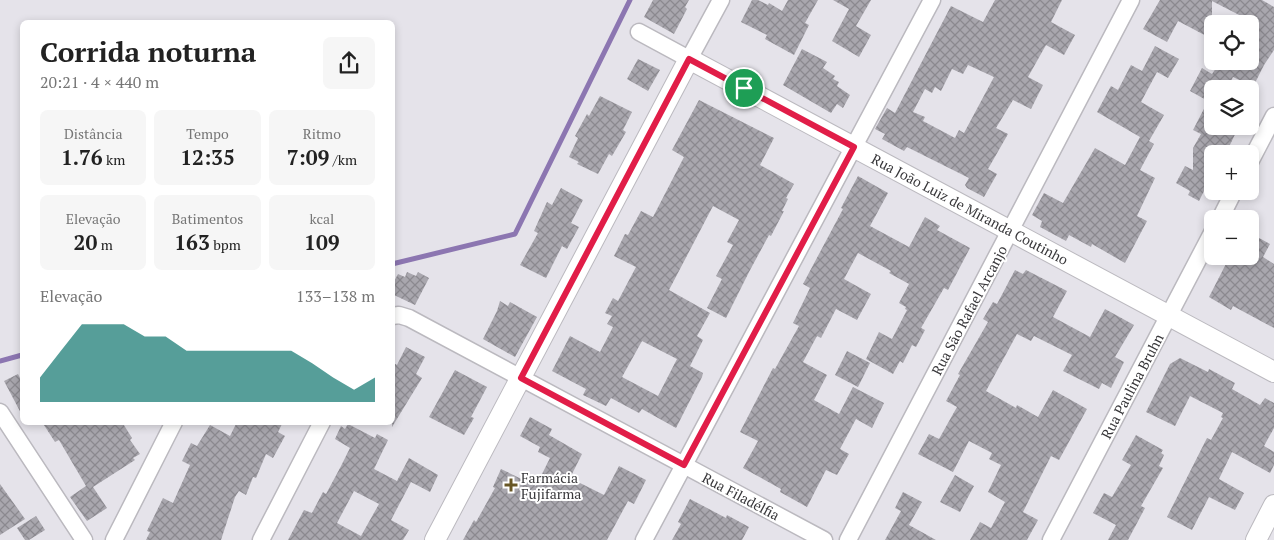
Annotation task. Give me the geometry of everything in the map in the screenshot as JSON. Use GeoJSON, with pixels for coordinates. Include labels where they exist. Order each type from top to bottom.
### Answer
{"type":"FeatureCollection","features":[{"type":"Feature","properties":{"kind":"street"},"geometry":{"type":"LineString","coordinates":[[435,540],[721,0]]}},
{"type":"Feature","properties":{"kind":"street"},"geometry":{"type":"LineString","coordinates":[[644,540],[932,0]]}},
{"type":"Feature","properties":{"kind":"street","name":"Rua São Rafael Arcanjo"},"geometry":{"type":"LineString","coordinates":[[848,540],[1131,0]]}},
{"type":"Feature","properties":{"kind":"street","name":"Rua João Luiz de Miranda Coutinho"},"geometry":{"type":"LineString","coordinates":[[639,32],[1274,372]]}},
{"type":"Feature","properties":{"kind":"street"},"geometry":{"type":"LineString","coordinates":[[1259,145],[1274,116]]}},
{"type":"Feature","properties":{"kind":"street","name":"Rua Paulina Bruhn"},"geometry":{"type":"LineString","coordinates":[[1051,540],[1204,248]]}},
{"type":"Feature","properties":{"kind":"street","name":"Rua Filadélfia"},"geometry":{"type":"LineString","coordinates":[[395,316],[409,318],[824,540]]}},
{"type":"Feature","properties":{"kind":"street"},"geometry":{"type":"LineString","coordinates":[[0,412],[84,540]]}},
{"type":"Feature","properties":{"kind":"street"},"geometry":{"type":"LineString","coordinates":[[261,540],[320,425]]}},
{"type":"Feature","properties":{"kind":"street"},"geometry":{"type":"LineString","coordinates":[[114,540],[167,427]]}},
{"type":"Feature","properties":{"kind":"street"},"geometry":{"type":"LineString","coordinates":[[1256,540],[1274,505]]}},
{"type":"Feature","properties":{"kind":"building"},"geometry":{"type":"Polygon","coordinates":[[[653,0],[689,0],[685,7],[687,9],[674,34],[644,17],[653,0]]]}},
{"type":"Feature","properties":{"kind":"building"},"geometry":{"type":"Polygon","coordinates":[[[752,0],[758,0],[768,5],[769,3],[782,11],[788,0],[818,0],[805,23],[809,25],[794,55],[765,39],[767,35],[741,22],[752,0]]]}},
{"type":"Feature","properties":{"kind":"building"},"geometry":{"type":"Polygon","coordinates":[[[833,0],[871,0],[856,26],[871,35],[859,57],[832,41],[849,9],[833,0]]]}},
{"type":"Feature","properties":{"kind":"building"},"geometry":{"type":"Polygon","coordinates":[[[995,0],[1062,0],[1051,22],[1075,35],[1064,55],[1046,45],[1028,77],[1043,85],[1031,109],[1013,100],[996,128],[1008,134],[988,169],[997,174],[984,197],[967,188],[965,185],[969,178],[907,147],[904,151],[882,139],[885,134],[875,129],[887,108],[895,113],[951,6],[983,22],[995,0]],[[968,65],[963,74],[952,69],[941,91],[935,87],[932,93],[925,89],[913,112],[925,117],[923,121],[955,138],[959,130],[964,133],[994,77],[968,65]]]}},
{"type":"Feature","properties":{"kind":"building"},"geometry":{"type":"Polygon","coordinates":[[[1160,0],[1262,0],[1274,7],[1274,50],[1256,80],[1239,80],[1233,77],[1232,80],[1204,80],[1204,99],[1190,91],[1202,68],[1212,74],[1215,70],[1259,70],[1259,15],[1239,15],[1212,1],[1212,15],[1204,15],[1204,35],[1178,21],[1167,42],[1143,29],[1160,0]]]}},
{"type":"Feature","properties":{"kind":"building"},"geometry":{"type":"Polygon","coordinates":[[[1155,46],[1179,59],[1168,78],[1157,72],[1141,102],[1164,115],[1149,141],[1154,144],[1140,170],[1155,178],[1137,216],[1147,221],[1125,263],[1092,244],[1091,247],[1069,235],[1066,241],[1040,227],[1042,221],[1032,215],[1044,193],[1063,203],[1095,148],[1125,165],[1140,137],[1097,112],[1111,86],[1118,90],[1131,65],[1142,71],[1155,46]]]}},
{"type":"Feature","properties":{"kind":"building"},"geometry":{"type":"Polygon","coordinates":[[[802,49],[827,62],[823,68],[835,76],[833,79],[839,82],[837,86],[850,95],[843,108],[837,104],[831,113],[783,85],[802,49]]]}},
{"type":"Feature","properties":{"kind":"building"},"geometry":{"type":"Polygon","coordinates":[[[638,59],[660,70],[648,91],[627,79],[638,59]]]}},
{"type":"Feature","properties":{"kind":"building"},"geometry":{"type":"Polygon","coordinates":[[[600,96],[632,112],[623,130],[626,132],[612,156],[609,154],[598,174],[577,164],[579,162],[569,157],[578,138],[575,136],[600,96]]]}},
{"type":"Feature","properties":{"kind":"building"},"geometry":{"type":"Polygon","coordinates":[[[699,100],[774,138],[760,165],[794,184],[786,198],[788,199],[782,211],[784,211],[771,236],[769,235],[726,318],[707,308],[722,279],[716,276],[733,245],[727,242],[739,220],[713,206],[669,290],[710,313],[697,336],[703,340],[690,366],[703,373],[702,377],[676,428],[642,409],[639,413],[611,398],[606,406],[583,395],[586,389],[552,371],[570,336],[600,352],[613,327],[607,324],[612,316],[605,313],[613,298],[618,301],[636,267],[614,256],[625,234],[628,235],[641,211],[653,217],[684,157],[672,150],[699,100]],[[642,341],[622,377],[658,396],[677,359],[642,341]]]}},
{"type":"Feature","properties":{"kind":"building"},"geometry":{"type":"Polygon","coordinates":[[[1204,109],[1204,135],[1235,135],[1230,145],[1204,145],[1204,191],[1199,201],[1188,195],[1190,191],[1176,183],[1185,166],[1193,170],[1193,148],[1201,134],[1193,130],[1204,109]]]}},
{"type":"Feature","properties":{"kind":"building"},"geometry":{"type":"Polygon","coordinates":[[[858,176],[888,193],[870,226],[909,247],[925,217],[940,226],[937,230],[970,248],[948,290],[944,288],[921,328],[925,330],[916,347],[912,345],[903,363],[900,361],[893,374],[866,359],[879,332],[892,339],[907,310],[905,309],[906,307],[899,303],[909,284],[889,273],[891,271],[858,253],[844,279],[871,294],[857,320],[836,309],[821,338],[817,336],[803,362],[827,375],[814,400],[839,414],[853,387],[884,403],[872,428],[856,419],[840,449],[849,454],[837,475],[826,470],[807,507],[780,492],[781,489],[743,468],[758,441],[740,432],[773,368],[775,369],[799,326],[793,323],[810,288],[803,284],[843,209],[841,208],[858,176]]]}},
{"type":"Feature","properties":{"kind":"building"},"geometry":{"type":"Polygon","coordinates":[[[561,188],[583,200],[571,223],[579,227],[567,249],[562,246],[546,278],[520,265],[538,233],[534,231],[547,202],[552,205],[561,188]]]}},
{"type":"Feature","properties":{"kind":"building"},"geometry":{"type":"Polygon","coordinates":[[[1259,238],[1270,244],[1263,257],[1274,264],[1274,328],[1233,306],[1231,310],[1209,297],[1225,265],[1259,265],[1259,238]]]}},
{"type":"Feature","properties":{"kind":"building"},"geometry":{"type":"Polygon","coordinates":[[[1015,270],[1023,274],[1026,270],[1067,291],[1053,317],[1090,337],[1105,309],[1134,325],[1115,357],[1124,362],[1111,388],[1102,383],[1099,389],[1063,371],[1072,355],[1034,336],[1031,341],[1017,334],[986,391],[1016,408],[1017,405],[1038,417],[1053,390],[1087,409],[1059,460],[1051,456],[1023,512],[1038,520],[1027,540],[970,540],[980,522],[991,528],[1005,502],[988,492],[1001,465],[989,459],[992,453],[969,441],[953,472],[918,454],[929,434],[939,439],[957,407],[946,401],[960,375],[958,374],[988,322],[983,319],[993,302],[997,304],[1015,270]]]}},
{"type":"Feature","properties":{"kind":"building"},"geometry":{"type":"Polygon","coordinates":[[[407,272],[416,276],[418,272],[429,278],[415,305],[395,295],[395,280],[398,274],[405,277],[407,272]]]}},
{"type":"Feature","properties":{"kind":"building"},"geometry":{"type":"Polygon","coordinates":[[[500,301],[508,306],[510,302],[537,317],[515,357],[483,339],[500,301]]]}},
{"type":"Feature","properties":{"kind":"building"},"geometry":{"type":"Polygon","coordinates":[[[406,347],[425,357],[416,374],[422,378],[395,422],[395,364],[397,365],[406,347]]]}},
{"type":"Feature","properties":{"kind":"building"},"geometry":{"type":"Polygon","coordinates":[[[847,351],[870,363],[858,387],[835,375],[847,351]]]}},
{"type":"Feature","properties":{"kind":"building"},"geometry":{"type":"Polygon","coordinates":[[[1180,358],[1208,372],[1209,369],[1235,383],[1232,389],[1260,405],[1265,398],[1274,403],[1274,428],[1264,446],[1274,452],[1274,465],[1270,473],[1232,452],[1219,479],[1244,493],[1235,510],[1209,497],[1192,530],[1167,517],[1207,438],[1211,440],[1223,418],[1221,417],[1223,413],[1190,396],[1175,426],[1146,412],[1170,364],[1180,358]]]}},
{"type":"Feature","properties":{"kind":"building"},"geometry":{"type":"Polygon","coordinates":[[[455,370],[487,387],[471,417],[474,418],[464,435],[429,417],[455,370]]]}},
{"type":"Feature","properties":{"kind":"building"},"geometry":{"type":"Polygon","coordinates":[[[18,374],[20,378],[20,411],[4,381],[18,374]]]}},
{"type":"Feature","properties":{"kind":"building"},"geometry":{"type":"Polygon","coordinates":[[[530,417],[552,429],[549,435],[582,454],[570,478],[604,495],[619,466],[646,480],[634,504],[628,501],[607,540],[463,540],[474,520],[476,522],[495,488],[493,487],[501,469],[536,486],[550,458],[538,452],[540,447],[520,436],[530,417]]]}},
{"type":"Feature","properties":{"kind":"building"},"geometry":{"type":"Polygon","coordinates":[[[44,425],[124,425],[132,438],[130,440],[140,454],[133,458],[135,460],[93,487],[107,508],[87,521],[70,497],[86,486],[59,440],[55,442],[44,425]]]}},
{"type":"Feature","properties":{"kind":"building"},"geometry":{"type":"Polygon","coordinates":[[[210,425],[230,436],[236,425],[282,425],[278,432],[285,436],[273,458],[266,454],[256,478],[253,477],[246,495],[239,491],[235,497],[221,540],[146,540],[150,532],[147,531],[163,498],[173,503],[190,465],[182,461],[191,443],[197,446],[210,425]]]}},
{"type":"Feature","properties":{"kind":"building"},"geometry":{"type":"Polygon","coordinates":[[[347,425],[350,425],[375,438],[377,434],[388,440],[374,469],[397,481],[409,458],[438,475],[430,492],[411,482],[391,520],[409,530],[403,540],[288,540],[304,510],[312,513],[323,492],[326,494],[350,448],[335,439],[341,426],[345,429],[347,425]],[[354,491],[337,523],[361,536],[379,504],[354,491]]]}},
{"type":"Feature","properties":{"kind":"building"},"geometry":{"type":"Polygon","coordinates":[[[1136,435],[1163,450],[1161,453],[1164,455],[1159,466],[1163,468],[1141,506],[1145,508],[1128,540],[1108,540],[1116,525],[1093,513],[1104,493],[1112,497],[1131,465],[1122,460],[1136,435]]]}},
{"type":"Feature","properties":{"kind":"building"},"geometry":{"type":"Polygon","coordinates":[[[955,475],[974,486],[960,512],[940,502],[955,475]]]}},
{"type":"Feature","properties":{"kind":"building"},"geometry":{"type":"Polygon","coordinates":[[[0,484],[25,519],[0,535],[0,484]]]}},
{"type":"Feature","properties":{"kind":"building"},"geometry":{"type":"Polygon","coordinates":[[[903,492],[922,502],[909,525],[936,540],[885,540],[901,511],[895,508],[903,492]]]}},
{"type":"Feature","properties":{"kind":"building"},"geometry":{"type":"Polygon","coordinates":[[[690,499],[726,518],[727,515],[749,527],[742,540],[672,540],[681,524],[678,522],[690,499]]]}},
{"type":"Feature","properties":{"kind":"building"},"geometry":{"type":"Polygon","coordinates":[[[36,516],[45,530],[29,540],[25,540],[17,528],[36,516]]]}},
{"type":"Feature","properties":{"kind":"waterway"},"geometry":{"type":"LineString","coordinates":[[395,263],[515,234],[630,0]]}},
{"type":"Feature","properties":{"kind":"waterway"},"geometry":{"type":"LineString","coordinates":[[0,361],[20,356]]}},
{"type":"Feature","properties":{"kind":"place","name":"Farmácia Fujifarma"},"geometry":{"type":"Point","coordinates":[511,485]}},
{"type":"Feature","properties":{"kind":"route"},"geometry":{"type":"LineString","coordinates":[[689,59],[744,88],[854,147],[684,465],[521,378],[689,59]]}}]}
